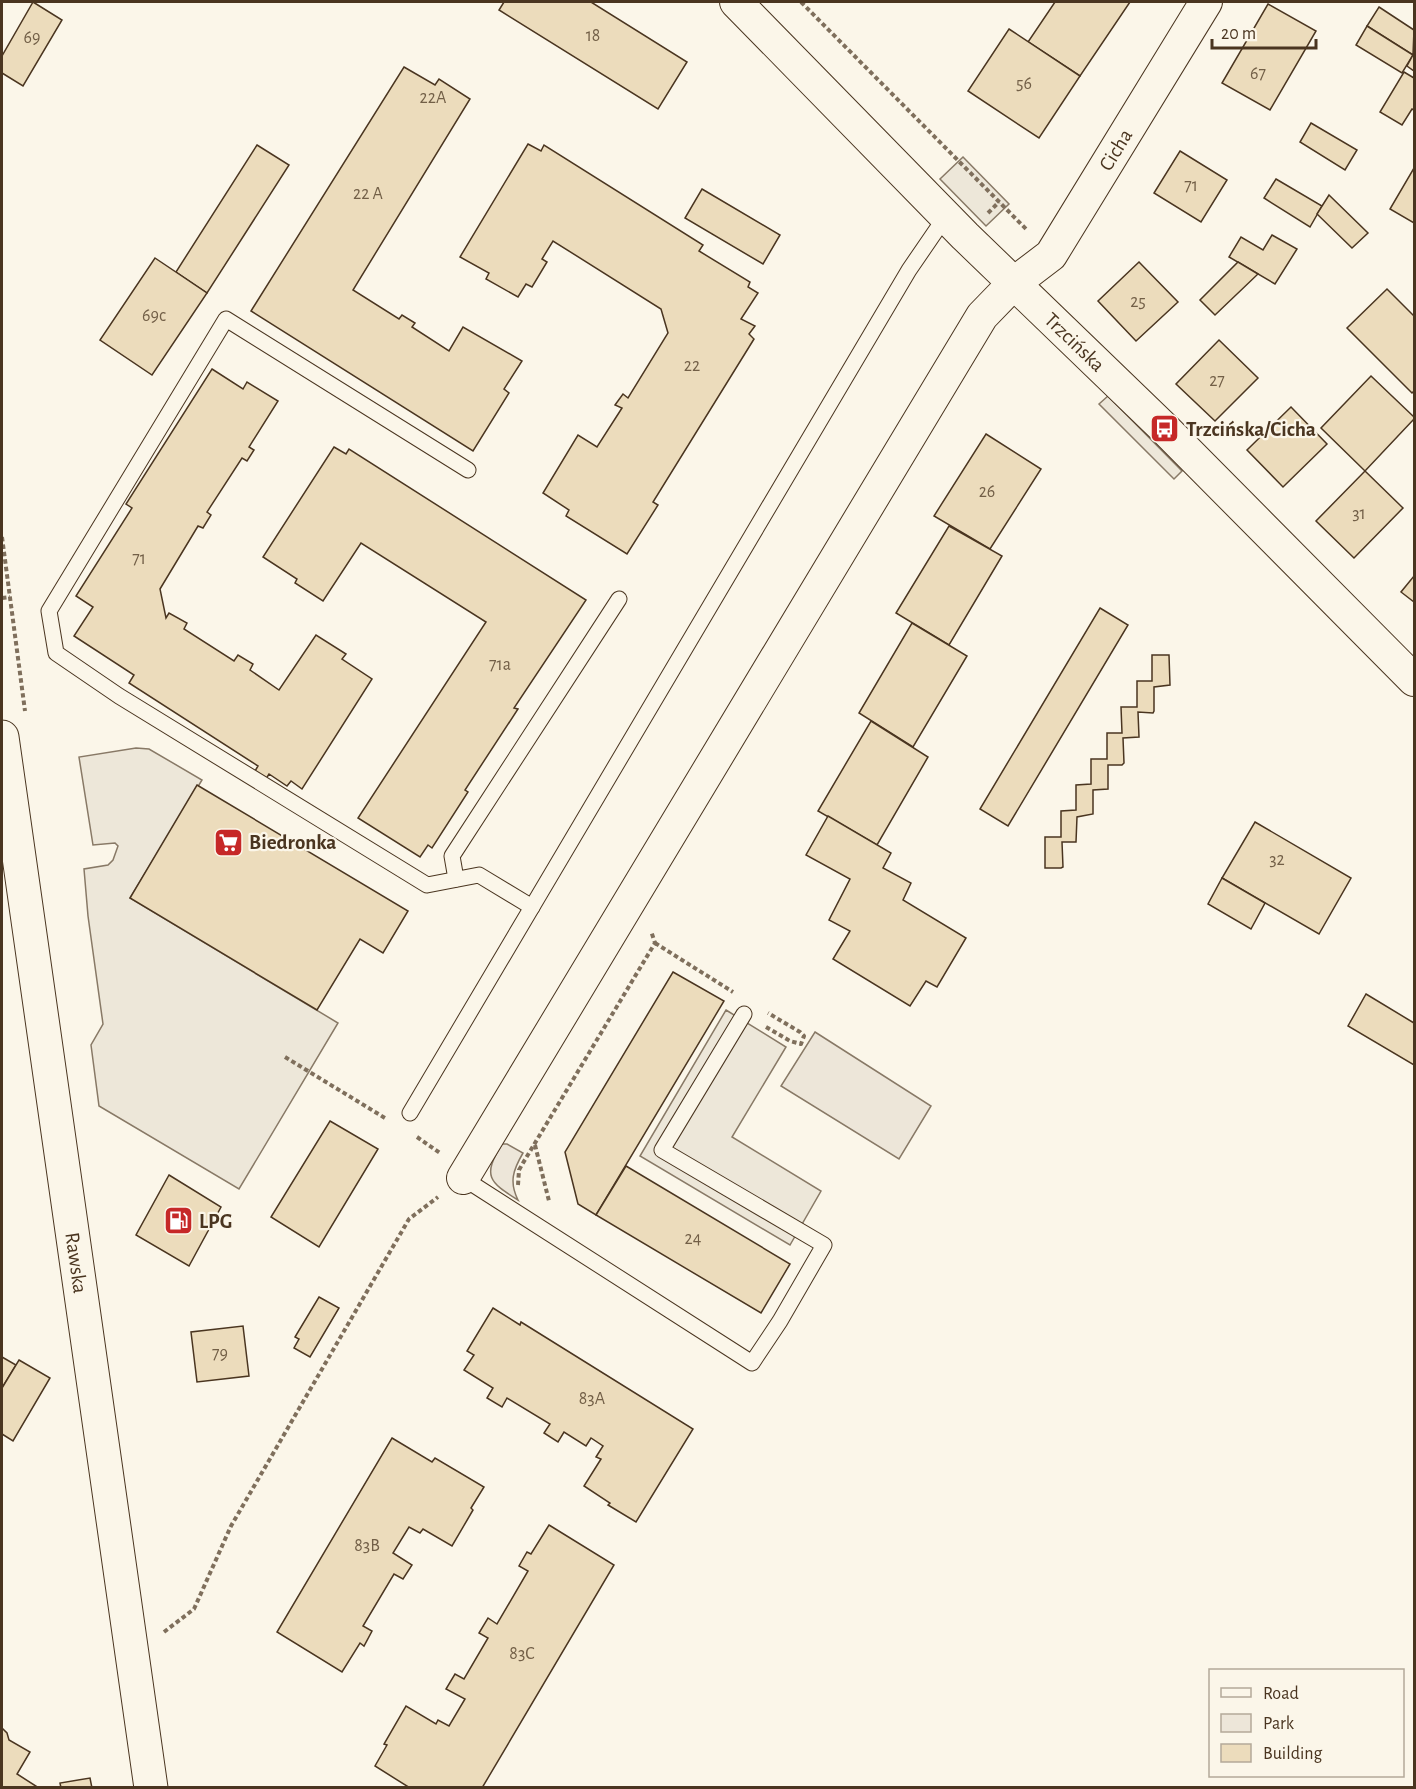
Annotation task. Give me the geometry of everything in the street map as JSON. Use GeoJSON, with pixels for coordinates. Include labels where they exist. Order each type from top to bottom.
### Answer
{"type":"FeatureCollection","features":[{"type":"Feature","properties":{"kind":"street","name":"Trzcińska"},"geometry":{"type":"LineString","coordinates":[[736,2],[1013,284],[1165,429],[1414,680]]}},
{"type":"Feature","properties":{"kind":"street","name":"Cicha"},"geometry":{"type":"LineString","coordinates":[[463,1178],[982,316],[1013,284],[1051,255],[1206,2]]}},
{"type":"Feature","properties":{"kind":"street","name":"Rawska"},"geometry":{"type":"LineString","coordinates":[[2,737],[151,1788]]}},
{"type":"Feature","properties":{"kind":"lane"},"geometry":{"type":"LineString","coordinates":[[410,1113],[909,270],[946,216]]}},
{"type":"Feature","properties":{"kind":"lane"},"geometry":{"type":"LineString","coordinates":[[468,470],[226,319],[49,611],[56,653],[119,696],[427,885],[479,875],[532,907]]}},
{"type":"Feature","properties":{"kind":"lane"},"geometry":{"type":"LineString","coordinates":[[456,879],[452,856],[619,599]]}},
{"type":"Feature","properties":{"kind":"lane"},"geometry":{"type":"LineString","coordinates":[[463,1178],[752,1363],[780,1321],[824,1245],[662,1150],[744,1014]]}},
{"type":"Feature","properties":{"kind":"path"},"geometry":{"type":"LineString","coordinates":[[801,2],[1051,255]]}},
{"type":"Feature","properties":{"kind":"path"},"geometry":{"type":"LineString","coordinates":[[2,598],[10,597]]}},
{"type":"Feature","properties":{"kind":"path"},"geometry":{"type":"LineString","coordinates":[[285,1057],[387,1119]]}},
{"type":"Feature","properties":{"kind":"path"},"geometry":{"type":"LineString","coordinates":[[156,1638],[194,1609],[231,1526],[409,1219],[463,1178],[436,1149],[407,1131]]}},
{"type":"Feature","properties":{"kind":"path"},"geometry":{"type":"LineString","coordinates":[[534,1144],[550,1206]]}},
{"type":"Feature","properties":{"kind":"green space"},"geometry":{"type":"Polygon","coordinates":[[[815,1032],[931,1106],[899,1159],[781,1086],[815,1032]]]}},
{"type":"Feature","properties":{"kind":"green space"},"geometry":{"type":"Polygon","coordinates":[[[502,1144],[507,1144],[523,1153],[513,1176],[518,1200],[500,1188],[492,1177],[492,1164],[502,1144]]]}},
{"type":"Feature","properties":{"kind":"shaded area"},"geometry":{"type":"Polygon","coordinates":[[[963,157],[1009,204],[986,226],[940,179],[963,157]]]}},
{"type":"Feature","properties":{"kind":"shaded area","name":"Trzcińska/Cicha"},"geometry":{"type":"Polygon","coordinates":[[[1108,396],[1182,471],[1174,479],[1099,404],[1108,396]]]}},
{"type":"Feature","properties":{"kind":"shaded area"},"geometry":{"type":"Polygon","coordinates":[[[136,748],[149,749],[202,780],[130,898],[338,1023],[239,1189],[99,1106],[91,1045],[103,1024],[84,869],[108,865],[113,860],[118,846],[115,843],[93,845],[79,757],[136,748]]]}},
{"type":"Feature","properties":{"kind":"shaded area"},"geometry":{"type":"Polygon","coordinates":[[[726,1010],[786,1047],[732,1137],[821,1191],[790,1245],[640,1156],[726,1010]]]}},
{"type":"Feature","properties":{"kind":"building"},"geometry":{"type":"Polygon","coordinates":[[[33,2],[62,20],[23,86],[2,73],[2,56],[33,2]]]}},
{"type":"Feature","properties":{"kind":"building"},"geometry":{"type":"Polygon","coordinates":[[[504,2],[591,2],[687,62],[658,109],[499,10],[504,2]]]}},
{"type":"Feature","properties":{"kind":"building"},"geometry":{"type":"Polygon","coordinates":[[[1055,2],[1130,2],[1080,76],[1028,42],[1055,2]]]}},
{"type":"Feature","properties":{"kind":"building"},"geometry":{"type":"Polygon","coordinates":[[[1268,4],[1316,31],[1270,110],[1222,83],[1268,4]]]}},
{"type":"Feature","properties":{"kind":"building"},"geometry":{"type":"Polygon","coordinates":[[[1379,7],[1414,30],[1413,55],[1367,26],[1379,7]]]}},
{"type":"Feature","properties":{"kind":"building"},"geometry":{"type":"Polygon","coordinates":[[[1367,26],[1413,55],[1402,73],[1356,45],[1367,26]]]}},
{"type":"Feature","properties":{"kind":"building"},"geometry":{"type":"Polygon","coordinates":[[[1009,29],[1080,76],[1039,138],[968,91],[1009,29]]]}},
{"type":"Feature","properties":{"kind":"building"},"geometry":{"type":"Polygon","coordinates":[[[1414,53],[1414,71],[1407,66],[1414,53]]]}},
{"type":"Feature","properties":{"kind":"building"},"geometry":{"type":"Polygon","coordinates":[[[404,67],[435,85],[439,79],[470,99],[353,290],[399,319],[402,315],[415,323],[412,327],[449,351],[463,327],[522,361],[504,389],[509,393],[473,451],[251,311],[404,67]]]}},
{"type":"Feature","properties":{"kind":"building"},"geometry":{"type":"Polygon","coordinates":[[[1404,72],[1414,78],[1414,110],[1412,109],[1402,125],[1380,112],[1404,72]]]}},
{"type":"Feature","properties":{"kind":"building"},"geometry":{"type":"Polygon","coordinates":[[[1311,123],[1357,150],[1345,170],[1300,142],[1311,123]]]}},
{"type":"Feature","properties":{"kind":"building"},"geometry":{"type":"Polygon","coordinates":[[[528,144],[541,151],[544,145],[703,245],[699,251],[750,282],[748,287],[758,293],[741,319],[755,326],[749,334],[754,339],[653,502],[658,505],[627,554],[566,516],[569,510],[543,493],[578,435],[597,447],[622,408],[615,405],[623,394],[628,398],[668,333],[661,309],[553,241],[542,259],[547,262],[532,287],[526,284],[518,297],[486,279],[489,273],[460,257],[528,144]]]}},
{"type":"Feature","properties":{"kind":"building"},"geometry":{"type":"Polygon","coordinates":[[[257,145],[289,165],[207,293],[176,272],[257,145]]]}},
{"type":"Feature","properties":{"kind":"building"},"geometry":{"type":"Polygon","coordinates":[[[1180,151],[1227,180],[1201,222],[1154,193],[1180,151]]]}},
{"type":"Feature","properties":{"kind":"building"},"geometry":{"type":"Polygon","coordinates":[[[1414,168],[1414,223],[1390,209],[1414,168]]]}},
{"type":"Feature","properties":{"kind":"building"},"geometry":{"type":"Polygon","coordinates":[[[1276,179],[1322,206],[1310,227],[1264,198],[1276,179]]]}},
{"type":"Feature","properties":{"kind":"building"},"geometry":{"type":"Polygon","coordinates":[[[702,189],[780,235],[763,264],[685,218],[702,189]]]}},
{"type":"Feature","properties":{"kind":"building"},"geometry":{"type":"Polygon","coordinates":[[[1329,195],[1368,233],[1352,248],[1317,214],[1329,195]]]}},
{"type":"Feature","properties":{"kind":"building"},"geometry":{"type":"Polygon","coordinates":[[[1272,235],[1297,249],[1275,284],[1229,257],[1241,237],[1263,250],[1272,235]]]}},
{"type":"Feature","properties":{"kind":"building"},"geometry":{"type":"Polygon","coordinates":[[[155,258],[207,293],[152,375],[100,340],[155,258]]]}},
{"type":"Feature","properties":{"kind":"building"},"geometry":{"type":"Polygon","coordinates":[[[1139,262],[1178,302],[1136,341],[1098,301],[1139,262]]]}},
{"type":"Feature","properties":{"kind":"building"},"geometry":{"type":"Polygon","coordinates":[[[1238,262],[1258,274],[1215,315],[1200,300],[1238,262]]]}},
{"type":"Feature","properties":{"kind":"building"},"geometry":{"type":"Polygon","coordinates":[[[1387,289],[1414,316],[1414,391],[1412,393],[1347,328],[1387,289]]]}},
{"type":"Feature","properties":{"kind":"building"},"geometry":{"type":"Polygon","coordinates":[[[1219,340],[1258,378],[1215,421],[1176,384],[1219,340]]]}},
{"type":"Feature","properties":{"kind":"building"},"geometry":{"type":"Polygon","coordinates":[[[212,369],[243,389],[247,382],[278,401],[249,447],[254,450],[247,461],[242,458],[207,512],[211,515],[203,528],[198,526],[160,589],[166,618],[169,613],[187,623],[184,629],[234,661],[238,655],[253,664],[250,670],[279,690],[316,635],[346,654],[342,659],[372,679],[302,789],[291,781],[287,786],[269,774],[266,779],[255,771],[258,766],[129,683],[134,675],[74,636],[93,607],[76,596],[132,508],[126,504],[212,369]]]}},
{"type":"Feature","properties":{"kind":"building"},"geometry":{"type":"Polygon","coordinates":[[[1371,376],[1414,419],[1365,471],[1321,428],[1371,376]]]}},
{"type":"Feature","properties":{"kind":"building"},"geometry":{"type":"Polygon","coordinates":[[[1291,407],[1327,444],[1283,487],[1247,450],[1291,407]]]}},
{"type":"Feature","properties":{"kind":"building"},"geometry":{"type":"Polygon","coordinates":[[[986,434],[1041,469],[990,549],[934,516],[986,434]]]}},
{"type":"Feature","properties":{"kind":"building"},"geometry":{"type":"Polygon","coordinates":[[[334,447],[346,454],[349,449],[586,600],[514,708],[518,709],[465,790],[468,792],[432,848],[428,845],[420,857],[358,818],[486,622],[361,543],[323,601],[295,583],[297,579],[263,557],[334,447]]]}},
{"type":"Feature","properties":{"kind":"building"},"geometry":{"type":"Polygon","coordinates":[[[1365,471],[1403,508],[1354,558],[1316,521],[1365,471]]]}},
{"type":"Feature","properties":{"kind":"building"},"geometry":{"type":"Polygon","coordinates":[[[949,526],[1002,556],[949,645],[896,613],[949,526]]]}},
{"type":"Feature","properties":{"kind":"building"},"geometry":{"type":"Polygon","coordinates":[[[1414,576],[1414,602],[1401,592],[1414,576]]]}},
{"type":"Feature","properties":{"kind":"building"},"geometry":{"type":"Polygon","coordinates":[[[1100,608],[1128,625],[1008,826],[980,809],[1100,608]]]}},
{"type":"Feature","properties":{"kind":"building"},"geometry":{"type":"Polygon","coordinates":[[[912,623],[967,656],[913,747],[859,713],[912,623]]]}},
{"type":"Feature","properties":{"kind":"building"},"geometry":{"type":"Polygon","coordinates":[[[1152,655],[1169,655],[1170,685],[1154,687],[1153,713],[1138,712],[1139,737],[1123,738],[1124,763],[1108,765],[1108,789],[1093,790],[1093,814],[1077,817],[1076,842],[1062,842],[1063,867],[1045,868],[1045,837],[1061,837],[1061,811],[1076,810],[1076,785],[1091,784],[1091,759],[1107,759],[1107,733],[1122,733],[1121,707],[1137,707],[1137,681],[1152,681],[1152,655]]]}},
{"type":"Feature","properties":{"kind":"building"},"geometry":{"type":"Polygon","coordinates":[[[871,721],[928,757],[877,845],[818,811],[871,721]]]}},
{"type":"Feature","properties":{"kind":"building","name":"Biedronka"},"geometry":{"type":"Polygon","coordinates":[[[197,785],[408,911],[383,953],[360,939],[317,1010],[130,898],[197,785]]]}},
{"type":"Feature","properties":{"kind":"building"},"geometry":{"type":"Polygon","coordinates":[[[828,816],[891,853],[883,868],[911,883],[903,900],[966,938],[937,987],[926,981],[910,1006],[833,959],[850,931],[829,920],[850,879],[806,855],[828,816]]]}},
{"type":"Feature","properties":{"kind":"building"},"geometry":{"type":"Polygon","coordinates":[[[1255,822],[1351,878],[1319,934],[1222,878],[1255,822]]]}},
{"type":"Feature","properties":{"kind":"building"},"geometry":{"type":"Polygon","coordinates":[[[1222,878],[1265,903],[1251,929],[1208,904],[1222,878]]]}},
{"type":"Feature","properties":{"kind":"building"},"geometry":{"type":"Polygon","coordinates":[[[673,972],[724,1001],[596,1215],[578,1204],[565,1152],[673,972]]]}},
{"type":"Feature","properties":{"kind":"building"},"geometry":{"type":"Polygon","coordinates":[[[1366,994],[1414,1023],[1414,1065],[1348,1026],[1366,994]]]}},
{"type":"Feature","properties":{"kind":"building"},"geometry":{"type":"Polygon","coordinates":[[[330,1121],[378,1149],[319,1247],[271,1217],[330,1121]]]}},
{"type":"Feature","properties":{"kind":"building"},"geometry":{"type":"Polygon","coordinates":[[[626,1166],[790,1264],[761,1313],[596,1215],[626,1166]]]}},
{"type":"Feature","properties":{"kind":"building","name":"LPG"},"geometry":{"type":"Polygon","coordinates":[[[169,1175],[221,1207],[189,1266],[136,1235],[169,1175]]]}},
{"type":"Feature","properties":{"kind":"building"},"geometry":{"type":"Polygon","coordinates":[[[319,1297],[339,1308],[310,1357],[294,1348],[299,1339],[295,1337],[319,1297]]]}},
{"type":"Feature","properties":{"kind":"building"},"geometry":{"type":"Polygon","coordinates":[[[493,1308],[520,1325],[521,1322],[693,1429],[636,1522],[608,1505],[610,1503],[584,1486],[601,1459],[596,1457],[603,1446],[591,1438],[586,1446],[564,1432],[558,1442],[544,1433],[550,1424],[507,1398],[502,1407],[487,1398],[493,1388],[464,1370],[474,1355],[467,1351],[493,1308]]]}},
{"type":"Feature","properties":{"kind":"building"},"geometry":{"type":"Polygon","coordinates":[[[243,1326],[249,1376],[197,1382],[191,1332],[243,1326]]]}},
{"type":"Feature","properties":{"kind":"building"},"geometry":{"type":"Polygon","coordinates":[[[2,1357],[16,1365],[2,1388],[2,1357]]]}},
{"type":"Feature","properties":{"kind":"building"},"geometry":{"type":"Polygon","coordinates":[[[19,1360],[50,1378],[13,1441],[2,1434],[2,1388],[19,1360]]]}},
{"type":"Feature","properties":{"kind":"building"},"geometry":{"type":"Polygon","coordinates":[[[392,1438],[432,1462],[435,1458],[484,1487],[452,1546],[423,1529],[420,1533],[409,1527],[393,1553],[412,1565],[403,1579],[394,1574],[363,1626],[372,1631],[364,1646],[360,1643],[342,1672],[277,1632],[392,1438]]]}},
{"type":"Feature","properties":{"kind":"building"},"geometry":{"type":"Polygon","coordinates":[[[549,1525],[614,1565],[482,1788],[410,1788],[375,1766],[387,1745],[384,1744],[406,1706],[436,1724],[438,1720],[449,1726],[465,1699],[446,1689],[455,1674],[464,1679],[488,1638],[479,1633],[488,1618],[497,1624],[528,1571],[519,1566],[527,1552],[531,1554],[549,1525]]]}},
{"type":"Feature","properties":{"kind":"building"},"geometry":{"type":"Polygon","coordinates":[[[2,1728],[9,1740],[30,1752],[17,1774],[39,1788],[2,1788],[2,1728]]]}},
{"type":"Feature","properties":{"kind":"building"},"geometry":{"type":"Polygon","coordinates":[[[90,1778],[92,1788],[61,1788],[60,1783],[90,1778]]]}},
{"type":"Feature","properties":{"kind":"place","name":"Trzcińska/Cicha"},"geometry":{"type":"Point","coordinates":[1165,429]}},
{"type":"Feature","properties":{"kind":"place","name":"Biedronka"},"geometry":{"type":"Point","coordinates":[228,842]}},
{"type":"Feature","properties":{"kind":"place","name":"LPG"},"geometry":{"type":"Point","coordinates":[178,1221]}}]}
